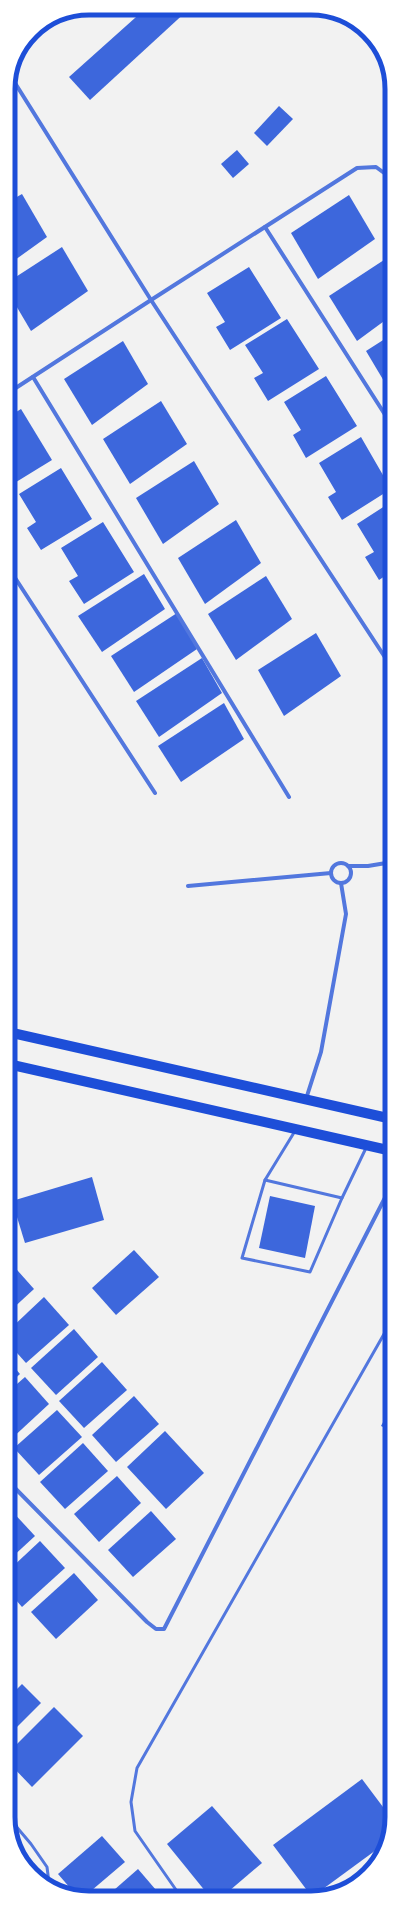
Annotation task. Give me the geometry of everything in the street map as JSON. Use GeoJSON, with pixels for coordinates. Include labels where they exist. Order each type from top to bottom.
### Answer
{"type":"FeatureCollection","features":[{"type":"Feature","properties":{"kind":"main road"},"geometry":{"type":"LineString","coordinates":[[15,1034],[385,1117]]}},
{"type":"Feature","properties":{"kind":"main road"},"geometry":{"type":"LineString","coordinates":[[15,1066],[296,1128],[385,1150]]}},
{"type":"Feature","properties":{"kind":"street"},"geometry":{"type":"LineString","coordinates":[[15,83],[151,300],[385,657]]}},
{"type":"Feature","properties":{"kind":"street"},"geometry":{"type":"LineString","coordinates":[[15,389],[357,168],[376,167],[385,174]]}},
{"type":"Feature","properties":{"kind":"street"},"geometry":{"type":"LineString","coordinates":[[265,227],[385,415]]}},
{"type":"Feature","properties":{"kind":"street"},"geometry":{"type":"LineString","coordinates":[[33,377],[289,797]]}},
{"type":"Feature","properties":{"kind":"street"},"geometry":{"type":"LineString","coordinates":[[15,578],[155,793]]}},
{"type":"Feature","properties":{"kind":"street"},"geometry":{"type":"LineString","coordinates":[[348,866],[350,869],[350,876],[345,882],[341,883],[334,880],[331,873],[337,863],[341,862],[348,866],[368,866],[385,863]]}},
{"type":"Feature","properties":{"kind":"street"},"geometry":{"type":"LineString","coordinates":[[188,886],[331,873]]}},
{"type":"Feature","properties":{"kind":"street"},"geometry":{"type":"LineString","coordinates":[[306,1100],[321,1052],[346,914],[341,883]]}},
{"type":"Feature","properties":{"kind":"street"},"geometry":{"type":"LineString","coordinates":[[15,1488],[148,1622],[156,1629],[164,1629],[385,1198]]}},
{"type":"Feature","properties":{"kind":"lane"},"geometry":{"type":"LineString","coordinates":[[296,1128],[265,1180],[242,1258],[310,1272],[342,1198],[367,1146]]}},
{"type":"Feature","properties":{"kind":"lane"},"geometry":{"type":"LineString","coordinates":[[265,1180],[342,1198]]}},
{"type":"Feature","properties":{"kind":"lane"},"geometry":{"type":"LineString","coordinates":[[178,1891],[135,1831],[131,1802],[137,1768],[385,1332]]}},
{"type":"Feature","properties":{"kind":"lane"},"geometry":{"type":"LineString","coordinates":[[16,1826],[31,1844],[47,1867],[49,1879]]}},
{"type":"Feature","properties":{"kind":"building"},"geometry":{"type":"Polygon","coordinates":[[[138,15],[182,15],[90,100],[69,77],[138,15]]]}},
{"type":"Feature","properties":{"kind":"building"},"geometry":{"type":"Polygon","coordinates":[[[279,106],[293,119],[267,146],[254,133],[279,106]]]}},
{"type":"Feature","properties":{"kind":"building"},"geometry":{"type":"Polygon","coordinates":[[[237,150],[249,164],[233,178],[221,164],[237,150]]]}},
{"type":"Feature","properties":{"kind":"building"},"geometry":{"type":"Polygon","coordinates":[[[22,194],[47,237],[15,260],[15,198],[22,194]]]}},
{"type":"Feature","properties":{"kind":"building"},"geometry":{"type":"Polygon","coordinates":[[[349,195],[375,239],[318,279],[291,233],[349,195]]]}},
{"type":"Feature","properties":{"kind":"building"},"geometry":{"type":"Polygon","coordinates":[[[62,247],[88,291],[31,331],[15,304],[15,277],[62,247]]]}},
{"type":"Feature","properties":{"kind":"building"},"geometry":{"type":"Polygon","coordinates":[[[385,259],[385,320],[357,341],[329,296],[385,259]]]}},
{"type":"Feature","properties":{"kind":"building"},"geometry":{"type":"Polygon","coordinates":[[[249,267],[281,318],[230,350],[216,327],[225,322],[207,293],[249,267]]]}},
{"type":"Feature","properties":{"kind":"building"},"geometry":{"type":"Polygon","coordinates":[[[287,319],[319,369],[268,401],[254,378],[263,373],[245,345],[287,319]]]}},
{"type":"Feature","properties":{"kind":"building"},"geometry":{"type":"Polygon","coordinates":[[[385,339],[385,383],[366,351],[385,339]]]}},
{"type":"Feature","properties":{"kind":"building"},"geometry":{"type":"Polygon","coordinates":[[[123,341],[148,384],[92,425],[64,379],[123,341]]]}},
{"type":"Feature","properties":{"kind":"building"},"geometry":{"type":"Polygon","coordinates":[[[326,376],[357,426],[306,458],[293,435],[301,430],[284,402],[326,376]]]}},
{"type":"Feature","properties":{"kind":"building"},"geometry":{"type":"Polygon","coordinates":[[[161,401],[187,444],[130,484],[103,439],[161,401]]]}},
{"type":"Feature","properties":{"kind":"building"},"geometry":{"type":"Polygon","coordinates":[[[21,409],[52,460],[15,483],[15,413],[21,409]]]}},
{"type":"Feature","properties":{"kind":"building"},"geometry":{"type":"Polygon","coordinates":[[[361,437],[385,479],[385,493],[342,520],[328,497],[336,492],[319,463],[361,437]]]}},
{"type":"Feature","properties":{"kind":"building"},"geometry":{"type":"Polygon","coordinates":[[[194,461],[219,504],[163,544],[136,498],[194,461]]]}},
{"type":"Feature","properties":{"kind":"building"},"geometry":{"type":"Polygon","coordinates":[[[61,468],[92,519],[41,550],[27,528],[36,522],[19,494],[61,468]]]}},
{"type":"Feature","properties":{"kind":"building"},"geometry":{"type":"Polygon","coordinates":[[[385,506],[385,576],[379,580],[365,557],[374,552],[357,524],[385,506]]]}},
{"type":"Feature","properties":{"kind":"building"},"geometry":{"type":"Polygon","coordinates":[[[236,520],[261,563],[205,604],[178,558],[236,520]]]}},
{"type":"Feature","properties":{"kind":"building"},"geometry":{"type":"Polygon","coordinates":[[[103,522],[134,572],[84,604],[69,581],[78,576],[61,548],[103,522]]]}},
{"type":"Feature","properties":{"kind":"building"},"geometry":{"type":"Polygon","coordinates":[[[144,574],[165,609],[102,652],[78,616],[144,574]]]}},
{"type":"Feature","properties":{"kind":"building"},"geometry":{"type":"Polygon","coordinates":[[[266,576],[292,619],[236,660],[208,614],[266,576]]]}},
{"type":"Feature","properties":{"kind":"building"},"geometry":{"type":"Polygon","coordinates":[[[177,613],[197,649],[134,692],[111,656],[177,613]]]}},
{"type":"Feature","properties":{"kind":"building"},"geometry":{"type":"Polygon","coordinates":[[[316,633],[341,676],[284,716],[258,670],[316,633]]]}},
{"type":"Feature","properties":{"kind":"building"},"geometry":{"type":"Polygon","coordinates":[[[202,658],[222,693],[159,737],[136,701],[202,658]]]}},
{"type":"Feature","properties":{"kind":"building"},"geometry":{"type":"Polygon","coordinates":[[[224,703],[244,739],[181,782],[158,746],[224,703]]]}},
{"type":"Feature","properties":{"kind":"building"},"geometry":{"type":"Polygon","coordinates":[[[92,1177],[104,1220],[25,1243],[15,1211],[15,1200],[92,1177]]]}},
{"type":"Feature","properties":{"kind":"building"},"geometry":{"type":"Polygon","coordinates":[[[270,1196],[315,1206],[305,1258],[259,1248],[270,1196]]]}},
{"type":"Feature","properties":{"kind":"building"},"geometry":{"type":"Polygon","coordinates":[[[134,1250],[159,1277],[116,1315],[92,1288],[134,1250]]]}},
{"type":"Feature","properties":{"kind":"building"},"geometry":{"type":"Polygon","coordinates":[[[15,1268],[34,1289],[15,1306],[15,1268]]]}},
{"type":"Feature","properties":{"kind":"building"},"geometry":{"type":"Polygon","coordinates":[[[44,1297],[69,1325],[26,1363],[15,1351],[15,1324],[44,1297]]]}},
{"type":"Feature","properties":{"kind":"building"},"geometry":{"type":"Polygon","coordinates":[[[74,1329],[98,1357],[56,1395],[31,1368],[74,1329]]]}},
{"type":"Feature","properties":{"kind":"building"},"geometry":{"type":"Polygon","coordinates":[[[102,1362],[127,1390],[84,1428],[59,1401],[102,1362]]]}},
{"type":"Feature","properties":{"kind":"building"},"geometry":{"type":"Polygon","coordinates":[[[15,1368],[20,1374],[15,1379],[15,1368]]]}},
{"type":"Feature","properties":{"kind":"building"},"geometry":{"type":"Polygon","coordinates":[[[25,1377],[49,1404],[15,1435],[15,1386],[25,1377]]]}},
{"type":"Feature","properties":{"kind":"building"},"geometry":{"type":"Polygon","coordinates":[[[134,1396],[159,1424],[116,1462],[92,1435],[134,1396]]]}},
{"type":"Feature","properties":{"kind":"building"},"geometry":{"type":"Polygon","coordinates":[[[57,1410],[82,1437],[39,1475],[15,1449],[15,1447],[57,1410]]]}},
{"type":"Feature","properties":{"kind":"building"},"geometry":{"type":"Polygon","coordinates":[[[385,1418],[385,1428],[381,1426],[385,1418]]]}},
{"type":"Feature","properties":{"kind":"building"},"geometry":{"type":"Polygon","coordinates":[[[165,1431],[204,1473],[166,1509],[127,1467],[165,1431]]]}},
{"type":"Feature","properties":{"kind":"building"},"geometry":{"type":"Polygon","coordinates":[[[83,1443],[108,1471],[65,1509],[40,1482],[83,1443]]]}},
{"type":"Feature","properties":{"kind":"building"},"geometry":{"type":"Polygon","coordinates":[[[117,1476],[141,1503],[99,1542],[74,1514],[117,1476]]]}},
{"type":"Feature","properties":{"kind":"building"},"geometry":{"type":"Polygon","coordinates":[[[151,1511],[176,1539],[133,1577],[108,1550],[151,1511]]]}},
{"type":"Feature","properties":{"kind":"building"},"geometry":{"type":"Polygon","coordinates":[[[15,1514],[35,1536],[15,1554],[15,1514]]]}},
{"type":"Feature","properties":{"kind":"building"},"geometry":{"type":"Polygon","coordinates":[[[40,1541],[65,1568],[22,1607],[15,1599],[15,1564],[40,1541]]]}},
{"type":"Feature","properties":{"kind":"building"},"geometry":{"type":"Polygon","coordinates":[[[74,1573],[98,1600],[56,1639],[31,1612],[74,1573]]]}},
{"type":"Feature","properties":{"kind":"building"},"geometry":{"type":"Polygon","coordinates":[[[22,1684],[41,1703],[15,1729],[15,1691],[22,1684]]]}},
{"type":"Feature","properties":{"kind":"building"},"geometry":{"type":"Polygon","coordinates":[[[54,1707],[83,1736],[32,1787],[15,1769],[15,1746],[54,1707]]]}},
{"type":"Feature","properties":{"kind":"building"},"geometry":{"type":"Polygon","coordinates":[[[362,1779],[385,1810],[384,1831],[377,1849],[322,1890],[308,1891],[273,1845],[362,1779]]]}},
{"type":"Feature","properties":{"kind":"building"},"geometry":{"type":"Polygon","coordinates":[[[212,1806],[262,1863],[229,1891],[205,1891],[167,1844],[212,1806]]]}},
{"type":"Feature","properties":{"kind":"building"},"geometry":{"type":"Polygon","coordinates":[[[102,1836],[125,1862],[91,1891],[71,1889],[58,1874],[102,1836]]]}},
{"type":"Feature","properties":{"kind":"building"},"geometry":{"type":"Polygon","coordinates":[[[138,1869],[157,1891],[113,1891],[138,1869]]]}}]}
